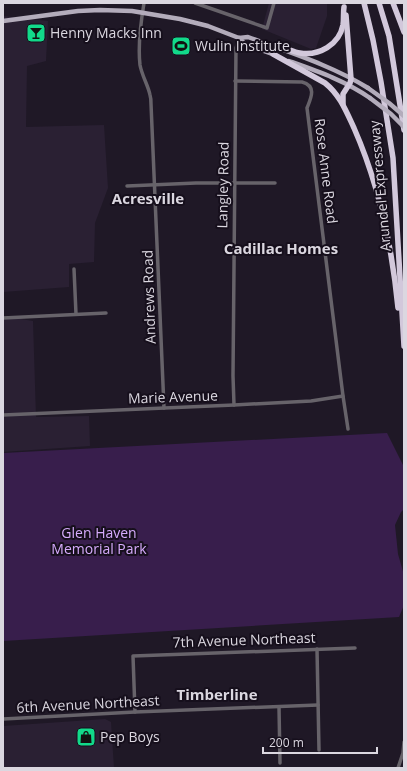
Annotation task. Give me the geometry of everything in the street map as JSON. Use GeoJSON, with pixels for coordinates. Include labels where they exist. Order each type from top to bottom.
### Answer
{"type":"FeatureCollection","features":[{"type":"Feature","properties":{"kind":"highway","name":"Arundel Expressway"},"geometry":{"type":"LineString","coordinates":[[364,3],[372,34],[381,82],[393,158],[404,346]]}},
{"type":"Feature","properties":{"kind":"highway","name":"Arundel Expressway"},"geometry":{"type":"LineString","coordinates":[[380,3],[389,36],[404,130]]}},
{"type":"Feature","properties":{"kind":"highway"},"geometry":{"type":"LineString","coordinates":[[393,3],[404,32]]}},
{"type":"Feature","properties":{"kind":"highway"},"geometry":{"type":"LineString","coordinates":[[343,104],[343,94],[351,79],[346,13],[344,5]]}},
{"type":"Feature","properties":{"kind":"highway"},"geometry":{"type":"LineString","coordinates":[[270,46],[306,54],[314,54],[328,48],[340,33],[343,25],[344,5]]}},
{"type":"Feature","properties":{"kind":"highway"},"geometry":{"type":"LineString","coordinates":[[273,54],[325,83],[332,89],[343,104],[362,146],[379,197],[392,259],[398,316],[403,325]]}},
{"type":"Feature","properties":{"kind":"main road"},"geometry":{"type":"LineString","coordinates":[[3,21],[78,11],[105,10],[142,13],[190,21],[240,38],[248,37],[316,63],[368,88],[404,116]]}},
{"type":"Feature","properties":{"kind":"main road"},"geometry":{"type":"LineString","coordinates":[[240,38],[245,44],[316,71],[360,91],[391,114],[404,127]]}},
{"type":"Feature","properties":{"kind":"street","name":"Andrews Road"},"geometry":{"type":"LineString","coordinates":[[144,3],[142,13],[140,58],[142,74],[150,95],[151,104],[164,408]]}},
{"type":"Feature","properties":{"kind":"street"},"geometry":{"type":"LineString","coordinates":[[195,3],[267,28],[274,3]]}},
{"type":"Feature","properties":{"kind":"street","name":"Langley Road"},"geometry":{"type":"LineString","coordinates":[[234,405],[235,81],[236,48],[240,38]]}},
{"type":"Feature","properties":{"kind":"street","name":"Rose Anne Road"},"geometry":{"type":"LineString","coordinates":[[235,81],[302,82],[310,86],[312,90],[307,108],[348,429]]}},
{"type":"Feature","properties":{"kind":"street"},"geometry":{"type":"LineString","coordinates":[[127,186],[196,183],[275,183]]}},
{"type":"Feature","properties":{"kind":"street"},"geometry":{"type":"LineString","coordinates":[[74,269],[76,314]]}},
{"type":"Feature","properties":{"kind":"street"},"geometry":{"type":"LineString","coordinates":[[3,318],[106,313]]}},
{"type":"Feature","properties":{"kind":"street","name":"Marie Avenue"},"geometry":{"type":"LineString","coordinates":[[3,415],[311,401],[343,396]]}},
{"type":"Feature","properties":{"kind":"street","name":"7th Avenue Northeast"},"geometry":{"type":"LineString","coordinates":[[135,712],[133,656],[355,648]]}},
{"type":"Feature","properties":{"kind":"street"},"geometry":{"type":"LineString","coordinates":[[317,649],[319,750]]}},
{"type":"Feature","properties":{"kind":"street","name":"6th Avenue Northeast"},"geometry":{"type":"LineString","coordinates":[[3,719],[318,705]]}},
{"type":"Feature","properties":{"kind":"street"},"geometry":{"type":"LineString","coordinates":[[279,707],[280,763]]}},
{"type":"Feature","properties":{"kind":"street"},"geometry":{"type":"LineString","coordinates":[[398,768],[403,753],[404,742]]}},
{"type":"Feature","properties":{"kind":"shaded area"},"geometry":{"type":"Polygon","coordinates":[[[269,3],[327,3],[327,16],[316,48],[311,49],[262,29],[269,3]]]}},
{"type":"Feature","properties":{"kind":"shaded area"},"geometry":{"type":"Polygon","coordinates":[[[3,16],[48,21],[46,61],[27,66],[26,127],[104,125],[108,188],[95,223],[94,262],[69,264],[69,287],[3,292],[3,16]]]}},
{"type":"Feature","properties":{"kind":"shaded area"},"geometry":{"type":"Polygon","coordinates":[[[3,316],[33,321],[36,417],[89,416],[90,446],[3,452],[3,316]]]}},
{"type":"Feature","properties":{"kind":"shaded area"},"geometry":{"type":"Polygon","coordinates":[[[105,719],[111,722],[114,768],[3,768],[3,726],[105,719]]]}},
{"type":"Feature","properties":{"kind":"green space","name":"Glen Haven Memorial Park"},"geometry":{"type":"Polygon","coordinates":[[[387,433],[404,467],[404,509],[395,525],[398,554],[404,575],[404,605],[399,617],[3,641],[3,453],[387,433]]]}},
{"type":"Feature","properties":{"kind":"place","name":"Henny Macks Inn"},"geometry":{"type":"Point","coordinates":[36,33]}},
{"type":"Feature","properties":{"kind":"place","name":"Wulin Institute"},"geometry":{"type":"Point","coordinates":[181,46]}},
{"type":"Feature","properties":{"kind":"place","name":"Pep Boys"},"geometry":{"type":"Point","coordinates":[86,737]}},
{"type":"Feature","properties":{"kind":"district","name":"Acresville"},"geometry":{"type":"Point","coordinates":[148,199]}},
{"type":"Feature","properties":{"kind":"district","name":"Cadillac Homes"},"geometry":{"type":"Point","coordinates":[281,249]}},
{"type":"Feature","properties":{"kind":"district","name":"Timberline"},"geometry":{"type":"Point","coordinates":[217,695]}}]}
